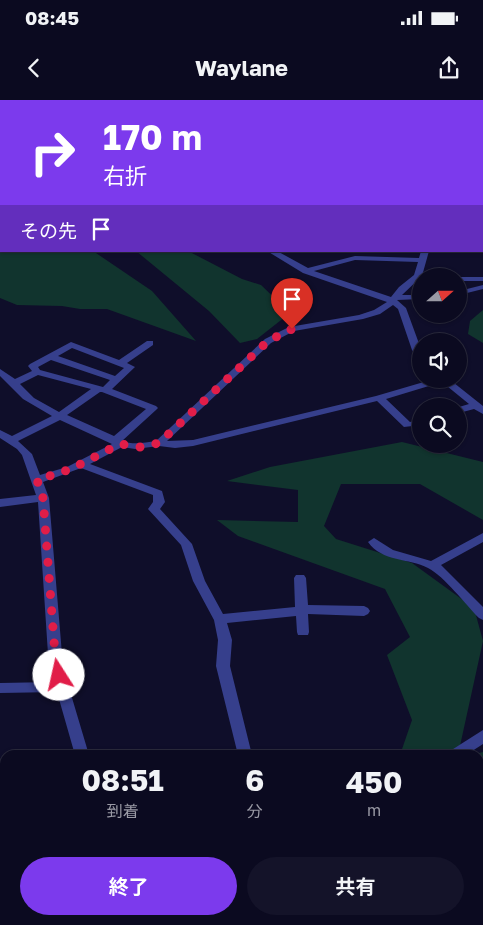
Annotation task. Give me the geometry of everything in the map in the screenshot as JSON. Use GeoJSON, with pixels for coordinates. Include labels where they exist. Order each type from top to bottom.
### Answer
{"type":"FeatureCollection","features":[{"type":"Feature","properties":{"kind":"street"},"geometry":{"type":"LineString","coordinates":[[273,252],[306,271],[395,299],[412,298]]}},
{"type":"Feature","properties":{"kind":"street"},"geometry":{"type":"LineString","coordinates":[[306,271],[355,258],[424,256]]}},
{"type":"Feature","properties":{"kind":"street"},"geometry":{"type":"LineString","coordinates":[[468,279],[483,279]]}},
{"type":"Feature","properties":{"kind":"street"},"geometry":{"type":"LineString","coordinates":[[159,443],[268,341],[292,329],[360,317],[377,312],[395,299],[402,289],[412,283]]}},
{"type":"Feature","properties":{"kind":"street"},"geometry":{"type":"LineString","coordinates":[[468,291],[483,287]]}},
{"type":"Feature","properties":{"kind":"street"},"geometry":{"type":"LineString","coordinates":[[395,299],[402,308],[412,336]]}},
{"type":"Feature","properties":{"kind":"street"},"geometry":{"type":"LineString","coordinates":[[120,363],[150,343]]}},
{"type":"Feature","properties":{"kind":"street"},"geometry":{"type":"LineString","coordinates":[[12,440],[59,416],[101,390],[130,367],[71,345],[33,366],[37,372],[101,390],[153,408],[118,443],[80,464],[37,480]]}},
{"type":"Feature","properties":{"kind":"street"},"geometry":{"type":"LineString","coordinates":[[50,356],[116,379]]}},
{"type":"Feature","properties":{"kind":"street"},"geometry":{"type":"LineString","coordinates":[[0,372],[15,383],[18,390],[30,400],[59,416],[118,443],[140,447],[159,443],[175,445],[193,443],[379,398],[413,388]]}},
{"type":"Feature","properties":{"kind":"street"},"geometry":{"type":"LineString","coordinates":[[15,383],[37,372]]}},
{"type":"Feature","properties":{"kind":"street"},"geometry":{"type":"LineString","coordinates":[[454,388],[479,408]]}},
{"type":"Feature","properties":{"kind":"street"},"geometry":{"type":"LineString","coordinates":[[379,398],[408,425],[412,424]]}},
{"type":"Feature","properties":{"kind":"street"},"geometry":{"type":"LineString","coordinates":[[0,432],[27,454],[43,498],[55,654],[62,687],[81,750]]}},
{"type":"Feature","properties":{"kind":"street"},"geometry":{"type":"LineString","coordinates":[[80,464],[158,493],[159,502],[154,509],[186,544],[199,581],[220,619],[225,640],[223,666],[244,750]]}},
{"type":"Feature","properties":{"kind":"street"},"geometry":{"type":"LineString","coordinates":[[0,503],[43,498]]}},
{"type":"Feature","properties":{"kind":"street"},"geometry":{"type":"LineString","coordinates":[[432,565],[483,538]]}},
{"type":"Feature","properties":{"kind":"street"},"geometry":{"type":"LineString","coordinates":[[374,542],[389,553],[432,565],[441,571],[483,615]]}},
{"type":"Feature","properties":{"kind":"street"},"geometry":{"type":"LineString","coordinates":[[300,578],[303,632]]}},
{"type":"Feature","properties":{"kind":"street"},"geometry":{"type":"LineString","coordinates":[[220,619],[302,610],[364,611]]}},
{"type":"Feature","properties":{"kind":"street"},"geometry":{"type":"LineString","coordinates":[[0,688],[62,687]]}},
{"type":"Feature","properties":{"kind":"street"},"geometry":{"type":"LineString","coordinates":[[462,750],[483,736]]}},
{"type":"Feature","properties":{"kind":"green space"},"geometry":{"type":"Polygon","coordinates":[[[0,252],[94,252],[152,291],[196,341],[107,309],[17,305],[0,298],[0,252]]]}},
{"type":"Feature","properties":{"kind":"green space"},"geometry":{"type":"Polygon","coordinates":[[[137,252],[190,252],[242,279],[261,285],[290,313],[257,339],[240,343],[209,311],[137,252]]]}},
{"type":"Feature","properties":{"kind":"green space"},"geometry":{"type":"Polygon","coordinates":[[[483,310],[483,343],[468,334],[470,321],[483,310]]]}},
{"type":"Feature","properties":{"kind":"green space"},"geometry":{"type":"Polygon","coordinates":[[[402,442],[412,444],[412,453],[447,453],[483,462],[483,520],[420,484],[341,484],[324,526],[336,539],[412,563],[474,608],[483,641],[459,750],[402,750],[412,720],[387,655],[410,637],[385,589],[238,536],[217,520],[298,522],[298,490],[227,481],[270,467],[402,442]]]}},
{"type":"Feature","properties":{"kind":"route"},"geometry":{"type":"LineString","coordinates":[[59,675],[55,654],[43,498],[37,480],[71,469],[120,444],[140,447],[159,443],[268,341],[292,329]]}}]}
